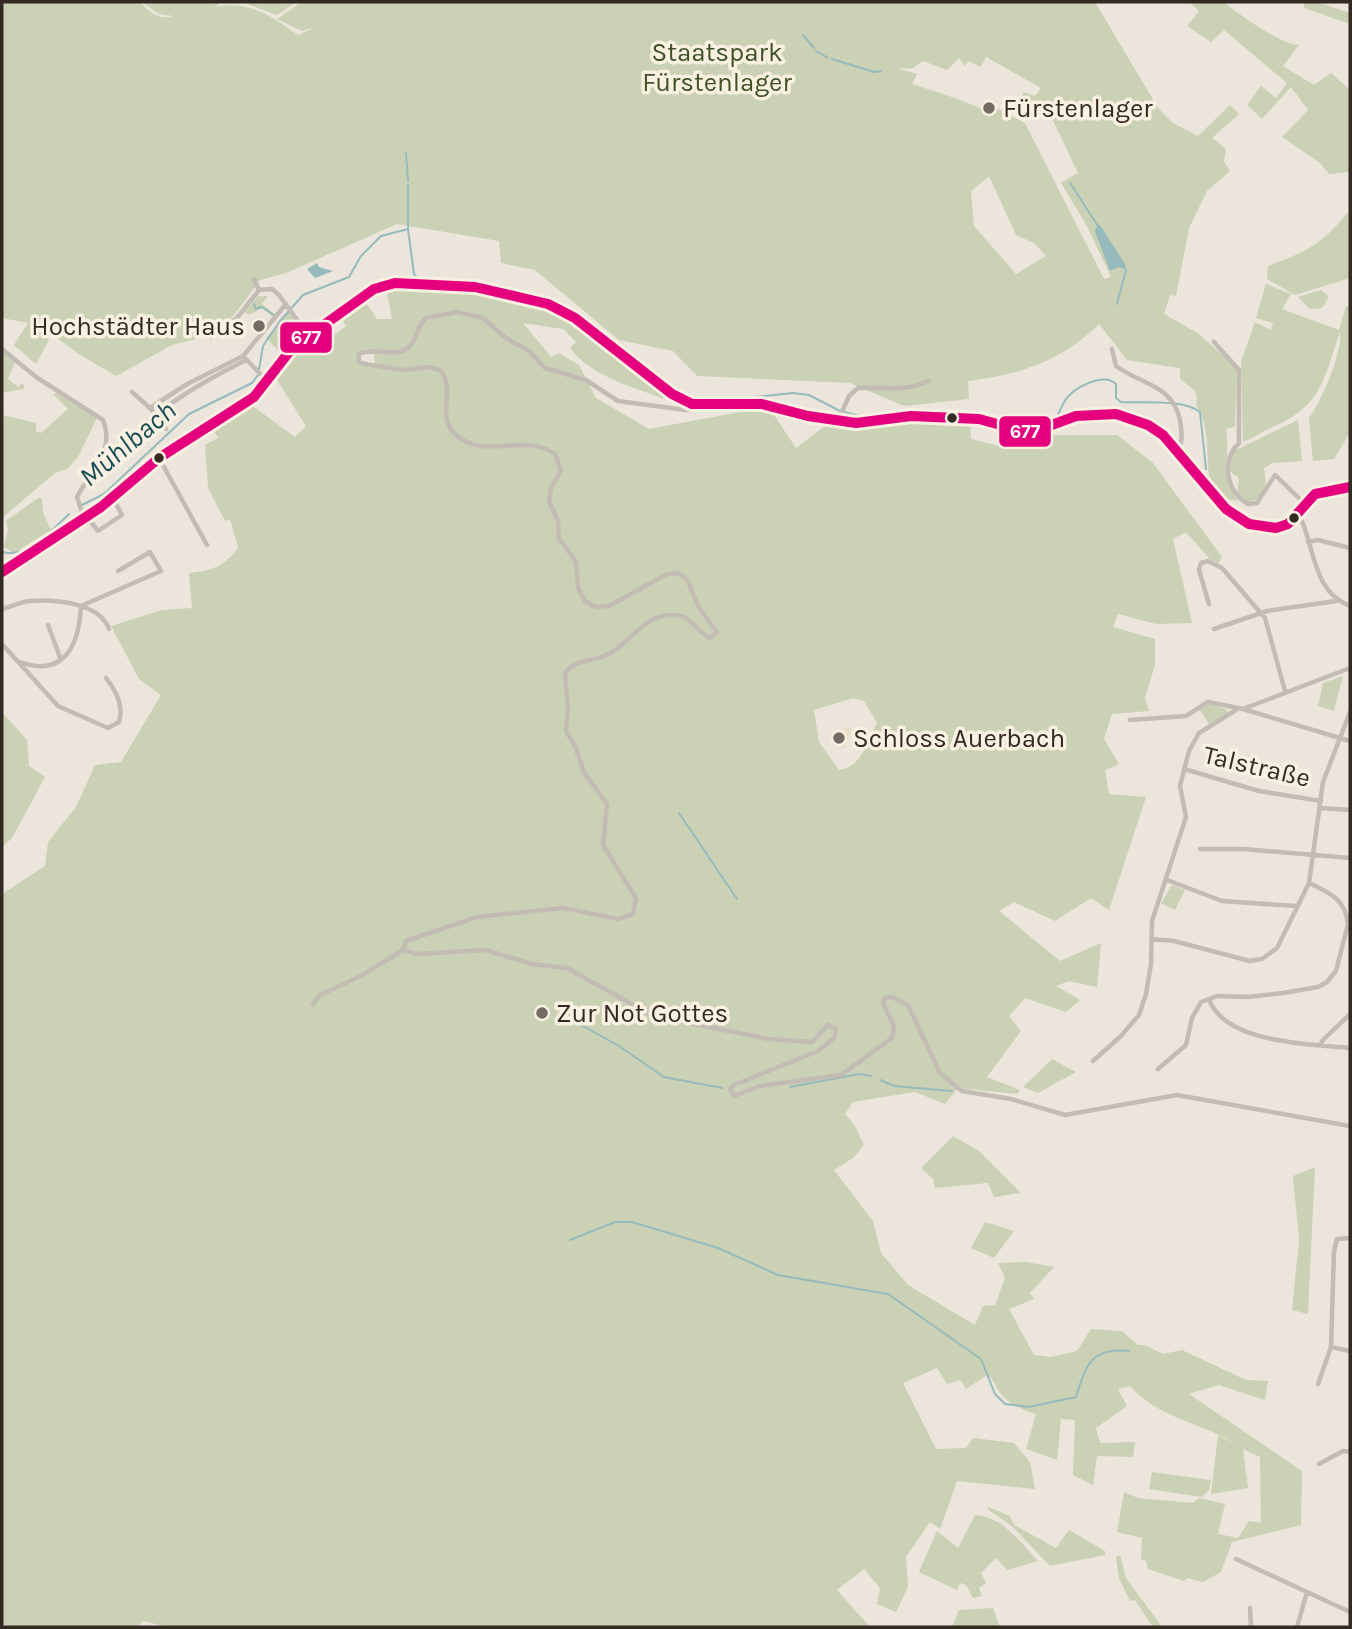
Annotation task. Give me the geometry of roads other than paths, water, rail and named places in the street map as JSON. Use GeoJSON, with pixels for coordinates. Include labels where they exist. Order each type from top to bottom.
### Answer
{"type":"FeatureCollection","features":[{"type":"Feature","properties":{"kind":"main road"},"geometry":{"type":"LineString","coordinates":[[2,572],[113,498],[136,474],[159,458],[254,397],[268,383],[290,350],[383,285],[443,284],[491,289],[536,300],[565,311],[677,397],[692,404],[762,404],[877,422],[911,416],[979,419],[1030,433],[1076,416],[1116,414],[1148,425],[1163,435],[1239,520],[1259,527],[1276,528],[1288,524],[1305,504],[1320,492],[1350,487]]}},
{"type":"Feature","properties":{"kind":"street"},"geometry":{"type":"LineString","coordinates":[[254,279],[259,290]]}},
{"type":"Feature","properties":{"kind":"street"},"geometry":{"type":"LineString","coordinates":[[211,337],[237,318],[259,290],[272,289],[309,335]]}},
{"type":"Feature","properties":{"kind":"street"},"geometry":{"type":"LineString","coordinates":[[150,408],[245,358],[289,308]]}},
{"type":"Feature","properties":{"kind":"street"},"geometry":{"type":"LineString","coordinates":[[313,1004],[320,995],[361,976],[403,950],[406,941],[477,916],[563,908],[618,919],[633,914],[636,898],[606,852],[602,841],[607,804],[584,772],[565,727],[568,709],[564,677],[573,665],[610,653],[641,627],[663,616],[688,618],[710,638],[716,635],[715,627],[701,611],[687,579],[678,573],[667,574],[609,606],[596,607],[585,601],[578,588],[576,562],[559,538],[558,521],[549,501],[551,488],[561,470],[555,454],[530,443],[492,448],[466,440],[449,425],[447,383],[440,370],[428,367],[403,370],[365,364],[359,362],[358,356],[366,351],[404,350],[410,346],[426,318],[443,313],[464,313],[489,321],[545,368],[586,380],[613,398],[686,410],[703,410],[709,405]]}},
{"type":"Feature","properties":{"kind":"street"},"geometry":{"type":"LineString","coordinates":[[1214,342],[1239,370],[1239,443],[1231,450],[1227,462],[1235,493],[1248,504],[1257,503],[1275,475],[1305,504]]}},
{"type":"Feature","properties":{"kind":"street"},"geometry":{"type":"LineString","coordinates":[[2,349],[36,377],[103,420],[106,432],[103,457],[77,497],[85,517],[95,531],[122,515],[113,498]]}},
{"type":"Feature","properties":{"kind":"street"},"geometry":{"type":"LineString","coordinates":[[1112,349],[1116,366],[1160,388],[1175,405],[1181,425],[1178,452]]}},
{"type":"Feature","properties":{"kind":"street"},"geometry":{"type":"LineString","coordinates":[[245,358],[268,383]]}},
{"type":"Feature","properties":{"kind":"street"},"geometry":{"type":"LineString","coordinates":[[839,418],[849,396],[858,388],[904,389],[928,382]]}},
{"type":"Feature","properties":{"kind":"street"},"geometry":{"type":"LineString","coordinates":[[128,441],[154,414],[189,387]]}},
{"type":"Feature","properties":{"kind":"street"},"geometry":{"type":"LineString","coordinates":[[132,392],[150,408],[166,429]]}},
{"type":"Feature","properties":{"kind":"street"},"geometry":{"type":"LineString","coordinates":[[159,458],[207,545]]}},
{"type":"Feature","properties":{"kind":"street"},"geometry":{"type":"LineString","coordinates":[[1299,514],[1317,572],[1336,601]]}},
{"type":"Feature","properties":{"kind":"street"},"geometry":{"type":"LineString","coordinates":[[1308,542],[1318,540],[1350,548]]}},
{"type":"Feature","properties":{"kind":"street"},"geometry":{"type":"LineString","coordinates":[[81,606],[161,571],[150,552],[118,571]]}},
{"type":"Feature","properties":{"kind":"street"},"geometry":{"type":"LineString","coordinates":[[1209,604],[1199,570],[1201,563],[1208,561],[1222,568],[1262,614],[1285,691]]}},
{"type":"Feature","properties":{"kind":"street"},"geometry":{"type":"LineString","coordinates":[[2,609],[32,601],[81,606],[103,616],[109,629]]}},
{"type":"Feature","properties":{"kind":"street"},"geometry":{"type":"LineString","coordinates":[[1214,629],[1262,614],[1336,601],[1350,606]]}},
{"type":"Feature","properties":{"kind":"street"},"geometry":{"type":"LineString","coordinates":[[16,661],[45,666],[61,660],[76,644],[81,606]]}},
{"type":"Feature","properties":{"kind":"street"},"geometry":{"type":"LineString","coordinates":[[48,625],[61,660]]}},
{"type":"Feature","properties":{"kind":"street"},"geometry":{"type":"LineString","coordinates":[[2,644],[65,711],[104,727],[112,727],[119,722],[121,713],[118,696],[106,678]]}},
{"type":"Feature","properties":{"kind":"street"},"geometry":{"type":"LineString","coordinates":[[29,675],[33,666]]}},
{"type":"Feature","properties":{"kind":"street"},"geometry":{"type":"LineString","coordinates":[[1093,1061],[1121,1037],[1139,1015],[1150,979],[1151,939],[1157,903],[1167,880],[1186,817],[1180,786],[1199,733],[1236,710],[1350,668]]}},
{"type":"Feature","properties":{"kind":"street"},"geometry":{"type":"LineString","coordinates":[[1130,720],[1186,716],[1208,702],[1236,710]]}},
{"type":"Feature","properties":{"kind":"street"},"geometry":{"type":"LineString","coordinates":[[1243,709],[1350,741]]}},
{"type":"Feature","properties":{"kind":"street"},"geometry":{"type":"LineString","coordinates":[[1151,939],[1174,941],[1257,960],[1277,948],[1309,883],[1316,854],[1327,770],[1342,739],[1350,712]]}},
{"type":"Feature","properties":{"kind":"street","name":"Talstraße"},"geometry":{"type":"LineString","coordinates":[[1184,769],[1259,791],[1350,810]]}},
{"type":"Feature","properties":{"kind":"street"},"geometry":{"type":"LineString","coordinates":[[1199,849],[1350,858]]}},
{"type":"Feature","properties":{"kind":"street"},"geometry":{"type":"LineString","coordinates":[[1167,880],[1222,901],[1296,906]]}},
{"type":"Feature","properties":{"kind":"street"},"geometry":{"type":"LineString","coordinates":[[1158,1069],[1186,1045],[1195,1009],[1209,999],[1248,998],[1318,987],[1332,976],[1349,924],[1347,915],[1342,902],[1309,883]]}},
{"type":"Feature","properties":{"kind":"street"},"geometry":{"type":"LineString","coordinates":[[403,950],[411,953],[444,954],[486,950],[532,964],[567,968],[637,1010],[653,1016],[769,1039],[811,1042],[826,1027],[834,1027],[834,1038],[818,1051],[734,1084],[730,1089],[737,1096],[768,1085],[836,1076],[849,1071],[871,1050],[892,1038],[894,1026],[883,1003],[885,998],[892,997],[908,1005],[940,1073],[962,1091],[1011,1099],[1065,1115],[1177,1095],[1350,1126]]}},
{"type":"Feature","properties":{"kind":"street"},"geometry":{"type":"LineString","coordinates":[[1209,999],[1211,1006],[1228,1022],[1255,1035],[1350,1048]]}},
{"type":"Feature","properties":{"kind":"street"},"geometry":{"type":"LineString","coordinates":[[1321,1045],[1350,1014]]}},
{"type":"Feature","properties":{"kind":"street"},"geometry":{"type":"LineString","coordinates":[[1318,1384],[1331,1347],[1334,1251],[1338,1239],[1350,1238]]}},
{"type":"Feature","properties":{"kind":"street"},"geometry":{"type":"LineString","coordinates":[[1331,1347],[1350,1351]]}},
{"type":"Feature","properties":{"kind":"street"},"geometry":{"type":"LineString","coordinates":[[1319,1464],[1343,1451],[1350,1452]]}},
{"type":"Feature","properties":{"kind":"street"},"geometry":{"type":"LineString","coordinates":[[1236,1559],[1350,1612]]}},
{"type":"Feature","properties":{"kind":"street"},"geometry":{"type":"LineString","coordinates":[[1297,1627],[1307,1592]]}},
{"type":"Feature","properties":{"kind":"street"},"geometry":{"type":"LineString","coordinates":[[1250,1608],[1251,1627]]}},
{"type":"Feature","properties":{"kind":"water"},"geometry":{"type":"Polygon","coordinates":[[[1100,225],[1125,264],[1126,270],[1119,267],[1110,271],[1096,234],[1095,229],[1100,225]]]}},
{"type":"Feature","properties":{"kind":"water"},"geometry":{"type":"Polygon","coordinates":[[[317,263],[319,267],[333,271],[315,278],[307,269],[317,263]]]}},
{"type":"Feature","properties":{"kind":"waterway"},"geometry":{"type":"LineString","coordinates":[[803,35],[814,48]]}},
{"type":"Feature","properties":{"kind":"waterway"},"geometry":{"type":"LineString","coordinates":[[816,51],[828,58]]}},
{"type":"Feature","properties":{"kind":"waterway"},"geometry":{"type":"LineString","coordinates":[[832,59],[874,72],[881,71]]}},
{"type":"Feature","properties":{"kind":"waterway","name":"Mühlbach"},"geometry":{"type":"LineString","coordinates":[[406,153],[408,181]]}},
{"type":"Feature","properties":{"kind":"waterway"},"geometry":{"type":"LineString","coordinates":[[1070,183],[1098,226]]}},
{"type":"Feature","properties":{"kind":"waterway","name":"Mühlbach"},"geometry":{"type":"LineString","coordinates":[[408,185],[408,229]]}},
{"type":"Feature","properties":{"kind":"waterway","name":"Mühlbach"},"geometry":{"type":"LineString","coordinates":[[259,369],[263,346],[303,295],[349,277],[361,256],[381,236],[408,229],[414,274],[419,280],[480,284],[534,296]]}},
{"type":"Feature","properties":{"kind":"waterway"},"geometry":{"type":"LineString","coordinates":[[1117,304],[1126,270]]}},
{"type":"Feature","properties":{"kind":"waterway","name":"Mühlbach"},"geometry":{"type":"LineString","coordinates":[[539,298],[582,321],[668,386],[705,401]]}},
{"type":"Feature","properties":{"kind":"waterway"},"geometry":{"type":"LineString","coordinates":[[254,304],[256,309],[262,307],[274,315]]}},
{"type":"Feature","properties":{"kind":"waterway","name":"Mühlbach"},"geometry":{"type":"LineString","coordinates":[[82,505],[104,494],[189,414],[252,383],[258,375]]}},
{"type":"Feature","properties":{"kind":"waterway","name":"Mühlbach"},"geometry":{"type":"LineString","coordinates":[[1048,423],[1056,419],[1066,399],[1076,390],[1097,380],[1111,381],[1116,384],[1116,398],[1121,402],[1174,403],[1200,412],[1206,469]]}},
{"type":"Feature","properties":{"kind":"waterway","name":"Mühlbach"},"geometry":{"type":"LineString","coordinates":[[718,401],[793,393],[809,395],[840,411],[864,417],[923,413]]}},
{"type":"Feature","properties":{"kind":"waterway","name":"Mühlbach"},"geometry":{"type":"LineString","coordinates":[[981,416],[996,421]]}},
{"type":"Feature","properties":{"kind":"waterway","name":"Mühlbach"},"geometry":{"type":"LineString","coordinates":[[1025,429],[1036,428]]}},
{"type":"Feature","properties":{"kind":"waterway"},"geometry":{"type":"LineString","coordinates":[[1307,496],[1319,489],[1346,485]]}},
{"type":"Feature","properties":{"kind":"waterway","name":"Mühlbach"},"geometry":{"type":"LineString","coordinates":[[2,552],[11,553],[30,547],[69,514]]}},
{"type":"Feature","properties":{"kind":"waterway"},"geometry":{"type":"LineString","coordinates":[[679,813],[737,899]]}},
{"type":"Feature","properties":{"kind":"waterway"},"geometry":{"type":"LineString","coordinates":[[583,1026],[619,1046],[664,1077],[722,1088]]}},
{"type":"Feature","properties":{"kind":"waterway"},"geometry":{"type":"LineString","coordinates":[[790,1087],[859,1074],[871,1076]]}},
{"type":"Feature","properties":{"kind":"waterway"},"geometry":{"type":"LineString","coordinates":[[880,1080],[894,1086],[952,1091]]}},
{"type":"Feature","properties":{"kind":"waterway"},"geometry":{"type":"LineString","coordinates":[[570,1240],[615,1222],[632,1222],[718,1248],[778,1275],[888,1294],[981,1359],[995,1394],[1005,1404],[1029,1407],[1076,1397],[1092,1360],[1106,1352],[1129,1351]]}},
{"type":"Feature","properties":{"kind":"place","name":"Fürstenlager"},"geometry":{"type":"Point","coordinates":[989,108]}},
{"type":"Feature","properties":{"kind":"place","name":"Hochstädter Haus"},"geometry":{"type":"Point","coordinates":[259,326]}},
{"type":"Feature","properties":{"kind":"place","name":"Schloss Auerbach"},"geometry":{"type":"Point","coordinates":[839,738]}},
{"type":"Feature","properties":{"kind":"place","name":"Zur Not Gottes"},"geometry":{"type":"Point","coordinates":[542,1013]}},
{"type":"Feature","properties":{"kind":"park label","name":"Staatspark Fürstenlager"},"geometry":{"type":"Point","coordinates":[717,67]}}]}
